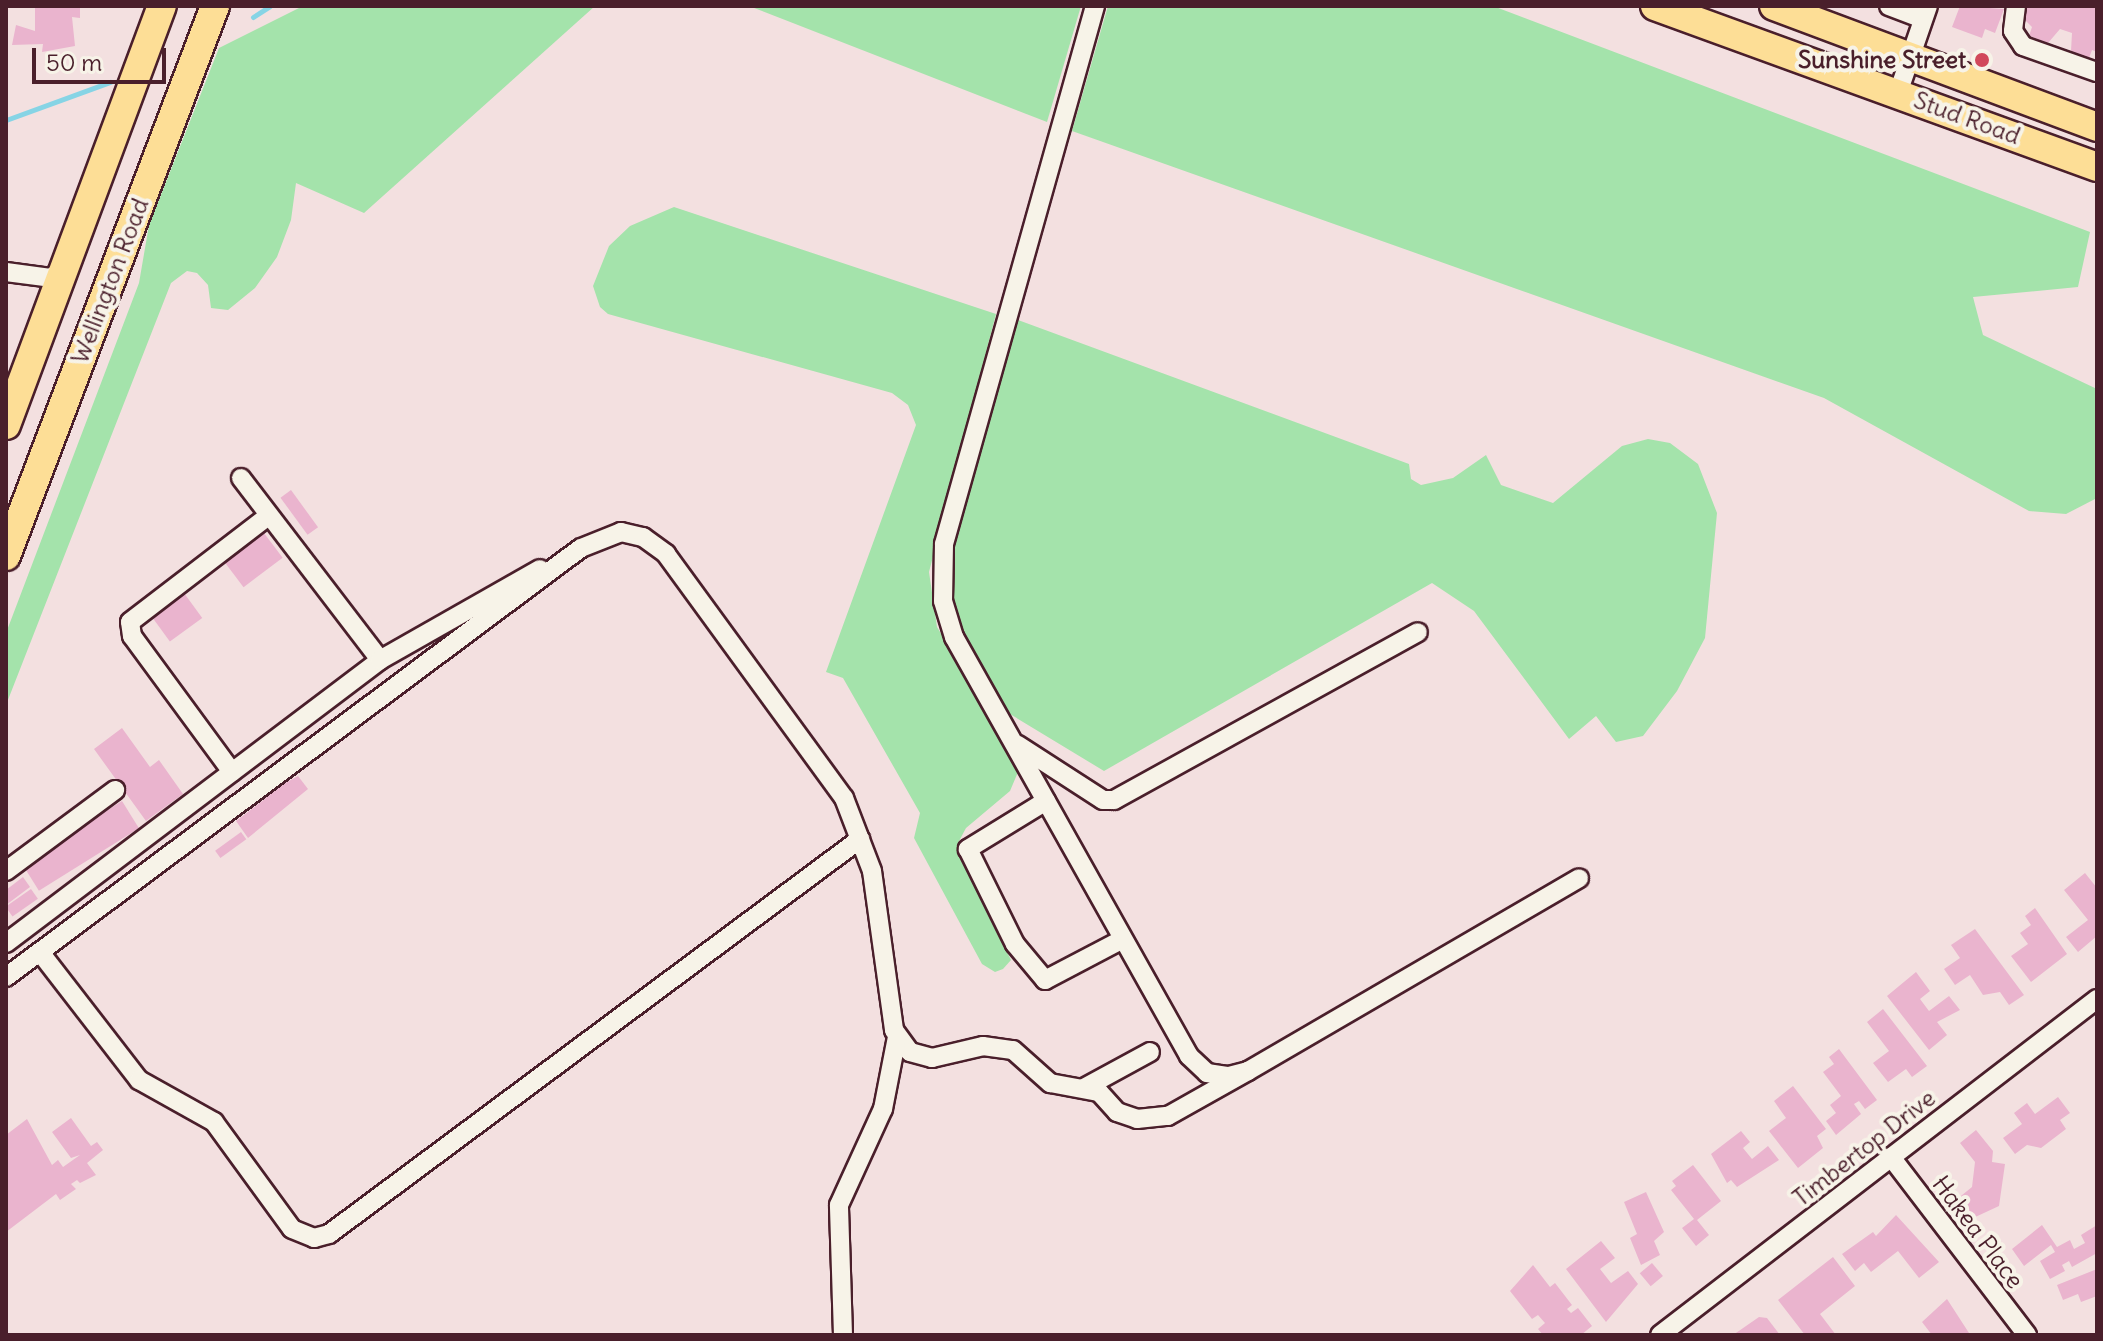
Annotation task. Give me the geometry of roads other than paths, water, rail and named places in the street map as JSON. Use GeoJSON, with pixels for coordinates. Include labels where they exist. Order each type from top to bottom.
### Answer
{"type":"FeatureCollection","features":[{"type":"Feature","properties":{"kind":"highway","name":"Wellington Road"},"geometry":{"type":"LineString","coordinates":[[6,425],[162,6]]}},
{"type":"Feature","properties":{"kind":"highway","name":"Wellington Road"},"geometry":{"type":"LineString","coordinates":[[6,556],[215,6]]}},
{"type":"Feature","properties":{"kind":"highway","name":"Stud Road"},"geometry":{"type":"LineString","coordinates":[[1655,6],[2097,167]]}},
{"type":"Feature","properties":{"kind":"highway","name":"Stud Road"},"geometry":{"type":"LineString","coordinates":[[1774,6],[2097,127]]}},
{"type":"Feature","properties":{"kind":"street"},"geometry":{"type":"LineString","coordinates":[[1095,6],[954,502],[942,565],[943,601],[954,637],[1197,1067],[1229,1076],[1248,1071]]}},
{"type":"Feature","properties":{"kind":"street"},"geometry":{"type":"LineString","coordinates":[[1889,6],[1926,12],[1898,93]]}},
{"type":"Feature","properties":{"kind":"street"},"geometry":{"type":"LineString","coordinates":[[2016,6],[2013,31],[2023,46],[2097,72]]}},
{"type":"Feature","properties":{"kind":"street"},"geometry":{"type":"LineString","coordinates":[[14,275],[51,278],[64,268]]}},
{"type":"Feature","properties":{"kind":"street"},"geometry":{"type":"LineString","coordinates":[[14,275],[42,296],[46,316]]}},
{"type":"Feature","properties":{"kind":"street"},"geometry":{"type":"LineString","coordinates":[[241,478],[380,660]]}},
{"type":"Feature","properties":{"kind":"street"},"geometry":{"type":"LineString","coordinates":[[232,772],[132,636],[130,622],[268,516]]}},
{"type":"Feature","properties":{"kind":"street"},"geometry":{"type":"LineString","coordinates":[[6,943],[380,660],[489,594],[568,558],[611,533],[643,537],[659,548],[844,798],[872,871],[897,1037],[883,1109],[839,1205],[843,1335]]}},
{"type":"Feature","properties":{"kind":"street"},"geometry":{"type":"LineString","coordinates":[[6,977],[568,558]]}},
{"type":"Feature","properties":{"kind":"street"},"geometry":{"type":"LineString","coordinates":[[1016,744],[1103,800],[1114,800],[1418,632]]}},
{"type":"Feature","properties":{"kind":"street"},"geometry":{"type":"LineString","coordinates":[[6,871],[115,790]]}},
{"type":"Feature","properties":{"kind":"street"},"geometry":{"type":"LineString","coordinates":[[1046,801],[968,849],[1015,944],[1045,980],[1123,939]]}},
{"type":"Feature","properties":{"kind":"street"},"geometry":{"type":"LineString","coordinates":[[40,952],[139,1080],[214,1122],[292,1229],[314,1238],[329,1234],[860,839]]}},
{"type":"Feature","properties":{"kind":"street"},"geometry":{"type":"LineString","coordinates":[[897,1037],[910,1052],[925,1058],[983,1046],[1013,1050],[1050,1083],[1099,1092],[1127,1116],[1158,1118],[1248,1071],[1579,878]]}},
{"type":"Feature","properties":{"kind":"street","name":"Timbertop Drive"},"geometry":{"type":"LineString","coordinates":[[1660,1335],[2097,999]]}},
{"type":"Feature","properties":{"kind":"street"},"geometry":{"type":"LineString","coordinates":[[1084,1088],[1150,1052]]}},
{"type":"Feature","properties":{"kind":"street","name":"Hakea Place"},"geometry":{"type":"LineString","coordinates":[[1891,1157],[2027,1335]]}},
{"type":"Feature","properties":{"kind":"waterway"},"geometry":{"type":"LineString","coordinates":[[253,17],[270,6]]}},
{"type":"Feature","properties":{"kind":"waterway"},"geometry":{"type":"LineString","coordinates":[[6,120],[110,82]]}},
{"type":"Feature","properties":{"kind":"place","name":"Sunshine Street"},"geometry":{"type":"Point","coordinates":[1982,60]}}]}
